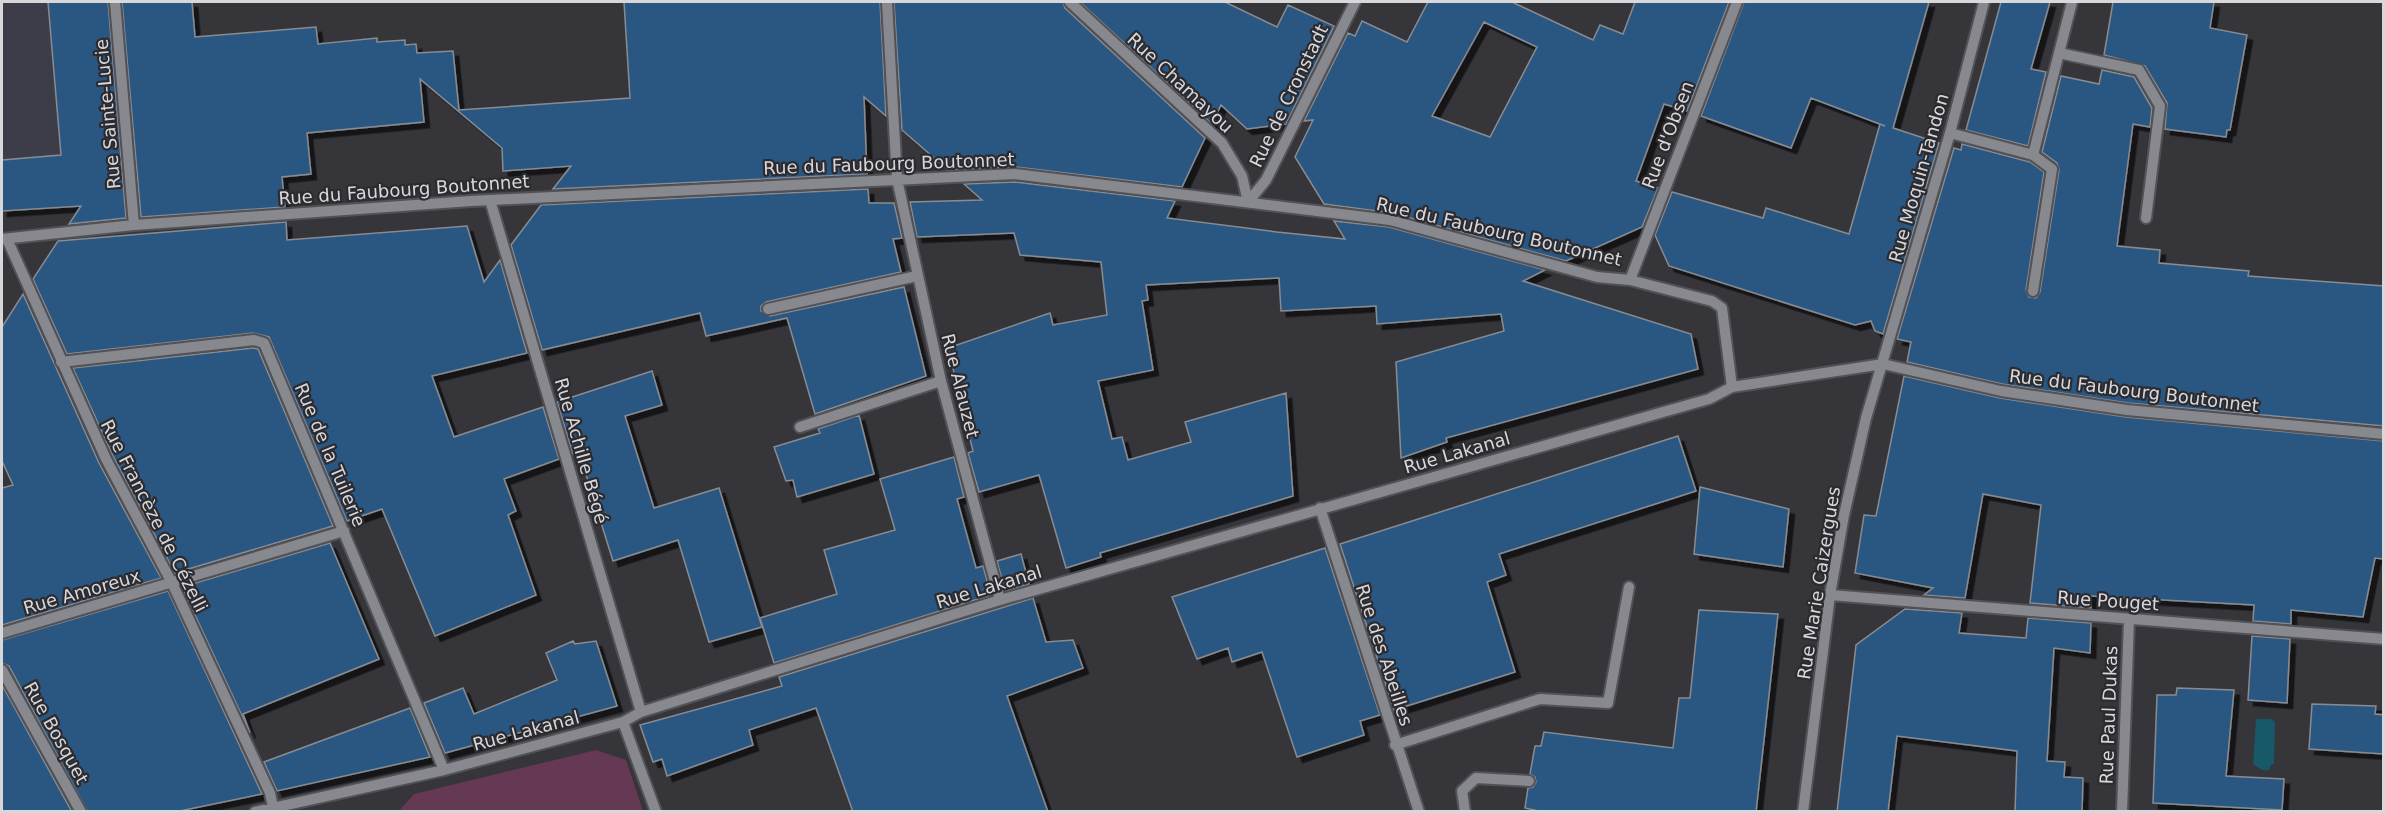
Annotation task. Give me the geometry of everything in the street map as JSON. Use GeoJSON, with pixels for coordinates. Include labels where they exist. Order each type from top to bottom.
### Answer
{"type":"FeatureCollection","features":[{"type":"Feature","properties":{"kind":"street","name":"Rue Sainte-Lucie"},"geometry":{"type":"LineString","coordinates":[[115,2],[134,225]]}},
{"type":"Feature","properties":{"kind":"street","name":"Rue Alauzet"},"geometry":{"type":"LineString","coordinates":[[887,2],[897,179],[941,381],[1000,600]]}},
{"type":"Feature","properties":{"kind":"street","name":"Rue Chamayou"},"geometry":{"type":"LineString","coordinates":[[1070,2],[1222,143],[1242,176],[1248,202]]}},
{"type":"Feature","properties":{"kind":"street","name":"Rue de Cronstadt"},"geometry":{"type":"LineString","coordinates":[[1248,202],[1266,180],[1354,2]]}},
{"type":"Feature","properties":{"kind":"street","name":"Rue d'Obsen"},"geometry":{"type":"LineString","coordinates":[[1630,280],[1737,2]]}},
{"type":"Feature","properties":{"kind":"street","name":"Rue Moquin-Tandon"},"geometry":{"type":"LineString","coordinates":[[1883,364],[1950,133],[1984,2]]}},
{"type":"Feature","properties":{"kind":"street"},"geometry":{"type":"LineString","coordinates":[[2033,155],[2072,2]]}},
{"type":"Feature","properties":{"kind":"street"},"geometry":{"type":"LineString","coordinates":[[2059,53],[2139,70],[2160,106],[2146,218]]}},
{"type":"Feature","properties":{"kind":"street"},"geometry":{"type":"LineString","coordinates":[[1950,133],[2033,155],[2052,169],[2033,291]]}},
{"type":"Feature","properties":{"kind":"street","name":"Rue du Faubourg Boutonnet"},"geometry":{"type":"LineString","coordinates":[[4,239],[134,225],[490,200],[1015,174],[1390,220],[1597,277],[1630,280],[1712,301],[1722,308],[1732,387]]}},
{"type":"Feature","properties":{"kind":"street","name":"Rue Achille Bégé"},"geometry":{"type":"LineString","coordinates":[[490,200],[641,712]]}},
{"type":"Feature","properties":{"kind":"street","name":"Rue Francèze de Cézelli"},"geometry":{"type":"LineString","coordinates":[[4,239],[106,459],[172,583],[270,793],[273,807]]}},
{"type":"Feature","properties":{"kind":"street"},"geometry":{"type":"LineString","coordinates":[[768,309],[917,276]]}},
{"type":"Feature","properties":{"kind":"street","name":"Rue de la Tuilerie"},"geometry":{"type":"LineString","coordinates":[[60,362],[254,340],[264,343],[444,770]]}},
{"type":"Feature","properties":{"kind":"street","name":"Rue du Faubourg Boutonnet"},"geometry":{"type":"LineString","coordinates":[[1883,364],[2001,391],[2127,410],[2384,434]]}},
{"type":"Feature","properties":{"kind":"street","name":"Rue Lakanal"},"geometry":{"type":"LineString","coordinates":[[255,812],[444,770],[623,722],[641,712],[1000,600],[1709,399],[1732,387],[1883,364]]}},
{"type":"Feature","properties":{"kind":"street","name":"Rue Marie Caizergues"},"geometry":{"type":"LineString","coordinates":[[1803,812],[1830,595],[1866,417],[1883,364]]}},
{"type":"Feature","properties":{"kind":"street"},"geometry":{"type":"LineString","coordinates":[[800,427],[941,381]]}},
{"type":"Feature","properties":{"kind":"street","name":"Rue des Abeilles"},"geometry":{"type":"LineString","coordinates":[[1320,508],[1395,745],[1419,812]]}},
{"type":"Feature","properties":{"kind":"street","name":"Rue Amoreux"},"geometry":{"type":"LineString","coordinates":[[2,633],[344,531]]}},
{"type":"Feature","properties":{"kind":"street"},"geometry":{"type":"LineString","coordinates":[[1395,745],[1540,699],[1608,703],[1629,587]]}},
{"type":"Feature","properties":{"kind":"street","name":"Rue Pouget"},"geometry":{"type":"LineString","coordinates":[[1830,595],[2384,639]]}},
{"type":"Feature","properties":{"kind":"street","name":"Rue Paul Dukas"},"geometry":{"type":"LineString","coordinates":[[2122,812],[2129,620]]}},
{"type":"Feature","properties":{"kind":"street","name":"Rue Bosquet"},"geometry":{"type":"LineString","coordinates":[[2,670],[81,812]]}},
{"type":"Feature","properties":{"kind":"street"},"geometry":{"type":"LineString","coordinates":[[623,722],[656,812]]}},
{"type":"Feature","properties":{"kind":"street"},"geometry":{"type":"LineString","coordinates":[[1465,812],[1462,792],[1476,778],[1529,781]]}},
{"type":"Feature","properties":{"kind":"shaded area"},"geometry":{"type":"Polygon","coordinates":[[[2,2],[96,2],[113,203],[2,211],[2,2]]]}},
{"type":"Feature","properties":{"kind":"shaded area"},"geometry":{"type":"Polygon","coordinates":[[[596,750],[626,760],[643,811],[399,811],[414,794],[596,750]]]}},
{"type":"Feature","properties":{"kind":"water"},"geometry":{"type":"Polygon","coordinates":[[[2256,719],[2272,719],[2275,722],[2274,764],[2269,770],[2262,770],[2253,764],[2256,719]]]}},
{"type":"Feature","properties":{"kind":"building"},"geometry":{"type":"Polygon","coordinates":[[[48,2],[108,2],[126,218],[69,224],[81,206],[2,211],[2,160],[61,155],[48,2]]]}},
{"type":"Feature","properties":{"kind":"building"},"geometry":{"type":"Polygon","coordinates":[[[122,2],[192,2],[195,37],[316,27],[318,44],[377,38],[377,42],[405,40],[405,45],[416,44],[417,53],[453,51],[459,110],[630,98],[624,2],[880,2],[886,116],[864,97],[867,174],[553,189],[571,166],[503,171],[502,148],[420,79],[424,122],[307,133],[311,174],[282,177],[285,207],[141,217],[122,2]]]}},
{"type":"Feature","properties":{"kind":"building"},"geometry":{"type":"Polygon","coordinates":[[[894,2],[1063,2],[1065,8],[1205,138],[1182,187],[1016,167],[948,170],[902,130],[894,2]]]}},
{"type":"Feature","properties":{"kind":"building"},"geometry":{"type":"Polygon","coordinates":[[[1080,2],[1225,2],[1277,27],[1288,5],[1334,26],[1286,124],[1247,129],[1221,105],[1212,124],[1080,2]]]}},
{"type":"Feature","properties":{"kind":"building"},"geometry":{"type":"Polygon","coordinates":[[[1428,2],[1512,2],[1593,40],[1600,25],[1623,34],[1635,2],[1729,2],[1687,111],[1664,104],[1636,181],[1658,188],[1642,227],[1566,261],[1392,213],[1324,204],[1295,157],[1313,120],[1304,121],[1348,33],[1355,36],[1362,21],[1407,42],[1428,2]],[[1484,22],[1432,116],[1490,137],[1537,47],[1484,22]]]}},
{"type":"Feature","properties":{"kind":"building"},"geometry":{"type":"Polygon","coordinates":[[[1744,2],[1929,2],[1893,128],[1939,143],[1883,334],[1875,331],[1871,321],[1855,325],[1669,266],[1655,235],[1672,192],[1763,218],[1766,208],[1849,234],[1880,124],[1811,98],[1791,148],[1701,116],[1744,2]]]}},
{"type":"Feature","properties":{"kind":"building"},"geometry":{"type":"Polygon","coordinates":[[[2001,2],[2050,2],[2031,69],[2046,72],[2028,146],[1966,130],[2001,2]]]}},
{"type":"Feature","properties":{"kind":"building"},"geometry":{"type":"Polygon","coordinates":[[[2113,2],[2214,2],[2210,28],[2247,35],[2230,130],[2227,130],[2226,137],[2165,129],[2167,103],[2145,66],[2104,55],[2113,2]]]}},
{"type":"Feature","properties":{"kind":"building"},"geometry":{"type":"Polygon","coordinates":[[[2102,70],[2134,77],[2152,108],[2150,127],[2133,124],[2117,246],[2160,250],[2159,263],[2249,271],[2248,276],[2384,286],[2384,426],[2128,403],[2002,384],[1907,362],[1911,342],[1897,339],[1954,148],[1961,150],[1962,144],[2030,162],[2044,172],[2026,290],[2029,297],[2036,298],[2040,292],[2059,170],[2057,163],[2042,152],[2061,76],[2099,84],[2102,70]]]}},
{"type":"Feature","properties":{"kind":"building"},"geometry":{"type":"Polygon","coordinates":[[[1015,182],[1175,201],[1167,218],[1277,232],[1345,239],[1334,221],[1389,227],[1545,270],[1523,281],[1691,334],[1698,369],[1446,438],[1447,442],[1401,458],[1396,362],[1504,331],[1501,314],[1377,324],[1376,306],[1281,311],[1279,278],[1146,285],[1148,300],[1142,301],[1153,370],[1098,381],[1112,439],[1122,437],[1128,460],[1191,442],[1185,422],[1286,393],[1293,496],[1100,553],[1101,557],[1066,568],[1039,475],[979,492],[968,453],[973,451],[948,348],[1050,313],[1053,325],[1107,315],[1101,262],[1020,255],[1014,233],[917,237],[910,202],[982,200],[964,184],[1015,182]]]}},
{"type":"Feature","properties":{"kind":"building"},"geometry":{"type":"Polygon","coordinates":[[[868,189],[869,203],[894,203],[902,238],[893,239],[901,272],[766,302],[761,306],[761,311],[770,316],[904,287],[926,376],[815,414],[787,318],[706,336],[700,313],[542,350],[511,245],[541,205],[868,189]]]}},
{"type":"Feature","properties":{"kind":"building"},"geometry":{"type":"Polygon","coordinates":[[[286,222],[287,240],[467,226],[484,282],[500,260],[527,353],[432,376],[454,437],[543,407],[559,459],[504,479],[516,511],[508,515],[536,595],[435,636],[382,509],[347,521],[269,337],[253,333],[67,354],[33,279],[58,241],[286,222]]]}},
{"type":"Feature","properties":{"kind":"building"},"geometry":{"type":"Polygon","coordinates":[[[23,294],[99,463],[161,578],[2,625],[2,488],[13,485],[2,461],[2,327],[23,294]]]}},
{"type":"Feature","properties":{"kind":"building"},"geometry":{"type":"Polygon","coordinates":[[[258,349],[333,526],[175,573],[113,456],[73,368],[258,349]]]}},
{"type":"Feature","properties":{"kind":"building"},"geometry":{"type":"Polygon","coordinates":[[[652,371],[662,405],[625,416],[654,508],[719,488],[762,627],[709,642],[678,540],[613,561],[579,452],[573,454],[557,402],[652,371]]]}},
{"type":"Feature","properties":{"kind":"building"},"geometry":{"type":"Polygon","coordinates":[[[1904,376],[2000,398],[2126,417],[2384,441],[2384,559],[2375,558],[2363,617],[2291,610],[2291,624],[2253,621],[2254,605],[2091,596],[2091,608],[2030,603],[2041,505],[1983,494],[1965,598],[1924,595],[1933,588],[1855,573],[1864,515],[1876,516],[1904,376]]]}},
{"type":"Feature","properties":{"kind":"building"},"geometry":{"type":"Polygon","coordinates":[[[859,415],[874,474],[797,497],[793,480],[786,481],[774,447],[820,433],[818,429],[859,415]]]}},
{"type":"Feature","properties":{"kind":"building"},"geometry":{"type":"Polygon","coordinates":[[[1678,436],[1696,491],[1499,554],[1506,575],[1487,582],[1515,672],[1394,710],[1340,544],[1678,436]]]}},
{"type":"Feature","properties":{"kind":"building"},"geometry":{"type":"Polygon","coordinates":[[[954,457],[964,497],[957,499],[976,568],[983,566],[991,595],[774,663],[760,618],[837,594],[824,550],[895,530],[880,479],[954,457]]]}},
{"type":"Feature","properties":{"kind":"building"},"geometry":{"type":"Polygon","coordinates":[[[1700,487],[1789,509],[1783,567],[1694,554],[1700,487]]]}},
{"type":"Feature","properties":{"kind":"building"},"geometry":{"type":"Polygon","coordinates":[[[330,543],[379,659],[243,714],[250,733],[182,587],[330,543]]]}},
{"type":"Feature","properties":{"kind":"building"},"geometry":{"type":"Polygon","coordinates":[[[1325,548],[1380,715],[1360,721],[1364,735],[1297,757],[1262,652],[1232,662],[1228,648],[1197,659],[1172,597],[1325,548]]]}},
{"type":"Feature","properties":{"kind":"building"},"geometry":{"type":"Polygon","coordinates":[[[1021,554],[1029,584],[1005,591],[997,561],[1021,554]]]}},
{"type":"Feature","properties":{"kind":"building"},"geometry":{"type":"Polygon","coordinates":[[[168,591],[262,794],[175,812],[88,812],[9,666],[2,663],[2,640],[168,591]]]}},
{"type":"Feature","properties":{"kind":"building"},"geometry":{"type":"Polygon","coordinates":[[[1033,598],[1046,642],[1073,640],[1083,668],[1007,696],[1048,812],[853,812],[816,708],[749,730],[753,745],[667,776],[662,759],[653,762],[640,725],[782,686],[779,677],[1033,598]]]}},
{"type":"Feature","properties":{"kind":"building"},"geometry":{"type":"Polygon","coordinates":[[[1905,609],[1962,613],[1959,633],[2026,638],[2028,618],[2091,623],[2090,653],[2054,648],[2047,761],[2065,762],[2064,777],[2083,778],[2082,812],[2015,812],[2017,751],[1897,736],[1888,812],[1837,812],[1856,645],[1905,609]]]}},
{"type":"Feature","properties":{"kind":"building"},"geometry":{"type":"Polygon","coordinates":[[[1699,610],[1778,614],[1756,812],[1543,812],[1525,808],[1528,788],[1533,787],[1536,782],[1535,777],[1530,774],[1535,746],[1541,746],[1544,732],[1673,748],[1679,698],[1690,698],[1699,610]]]}},
{"type":"Feature","properties":{"kind":"building"},"geometry":{"type":"Polygon","coordinates":[[[2252,636],[2290,639],[2287,703],[2248,700],[2252,636]]]}},
{"type":"Feature","properties":{"kind":"building"},"geometry":{"type":"Polygon","coordinates":[[[573,641],[575,644],[596,641],[617,706],[445,753],[424,703],[463,688],[474,714],[557,680],[546,653],[573,641]]]}},
{"type":"Feature","properties":{"kind":"building"},"geometry":{"type":"Polygon","coordinates":[[[2,685],[72,812],[2,812],[2,685]]]}},
{"type":"Feature","properties":{"kind":"building"},"geometry":{"type":"Polygon","coordinates":[[[2177,688],[2234,690],[2226,776],[2284,779],[2282,810],[2153,803],[2157,695],[2176,695],[2177,688]]]}},
{"type":"Feature","properties":{"kind":"building"},"geometry":{"type":"Polygon","coordinates":[[[2312,704],[2376,706],[2375,714],[2384,715],[2384,754],[2309,749],[2312,704]]]}},
{"type":"Feature","properties":{"kind":"building"},"geometry":{"type":"Polygon","coordinates":[[[410,708],[430,757],[277,791],[264,762],[410,708]]]}}]}
